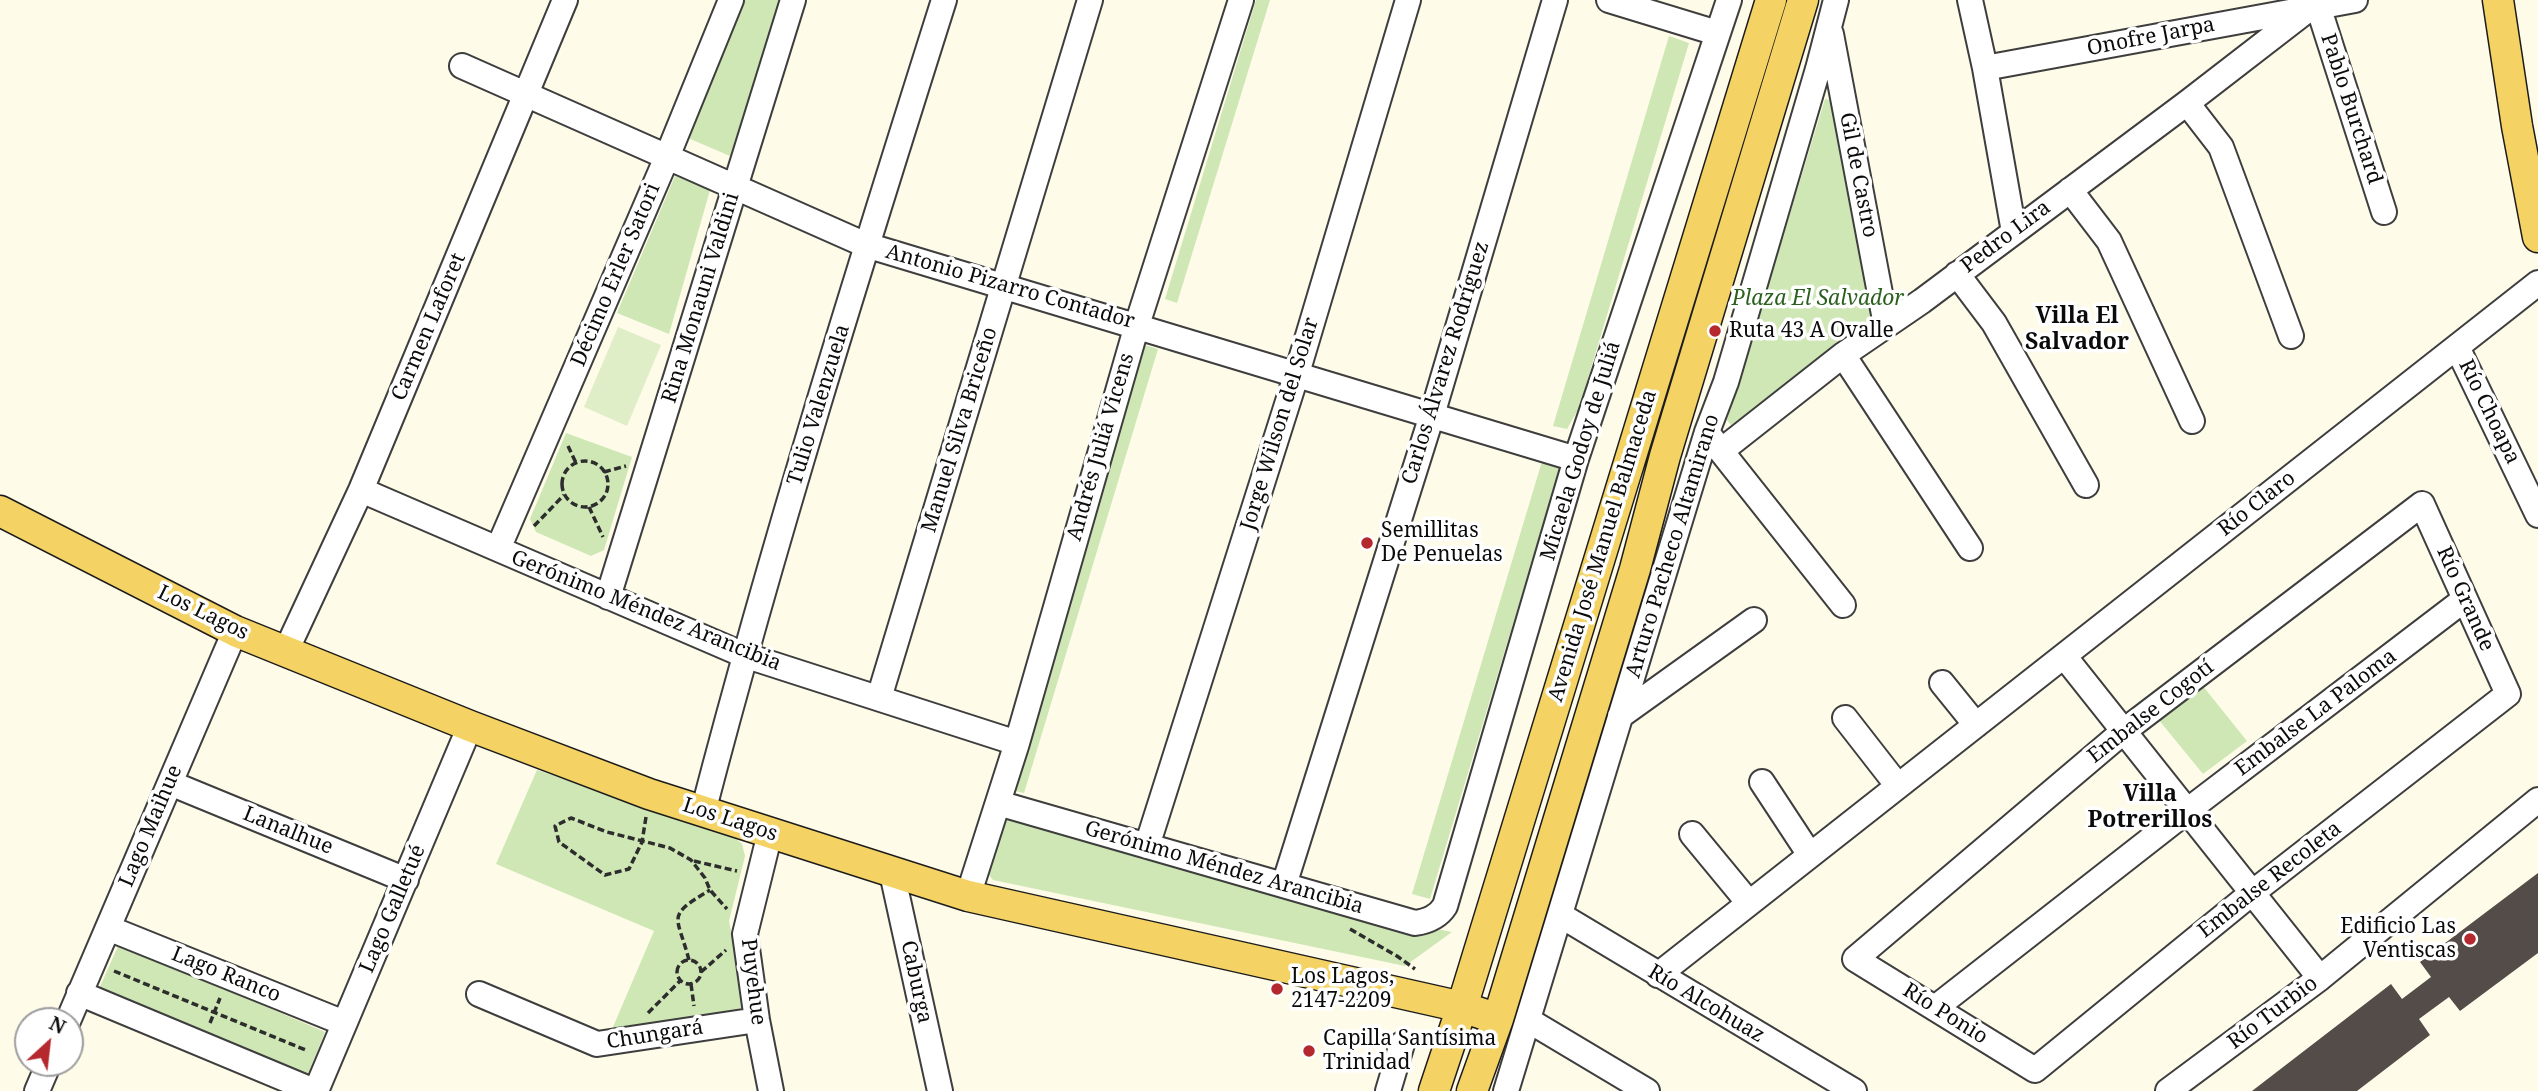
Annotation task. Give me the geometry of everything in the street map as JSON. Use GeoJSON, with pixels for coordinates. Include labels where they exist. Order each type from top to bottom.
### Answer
{"type":"FeatureCollection","features":[{"type":"Feature","properties":{"kind":"main road"},"geometry":{"type":"LineString","coordinates":[[1723,154],[1735,69],[1752,0]]}},
{"type":"Feature","properties":{"kind":"main road","name":"Avenida José Manuel Balmaceda"},"geometry":{"type":"LineString","coordinates":[[1434,1091],[1771,0]]}},
{"type":"Feature","properties":{"kind":"main road","name":"Avenida José Manuel Balmaceda"},"geometry":{"type":"LineString","coordinates":[[1472,1091],[1498,1019],[1635,569],[1665,456],[1803,0]]}},
{"type":"Feature","properties":{"kind":"main road"},"geometry":{"type":"LineString","coordinates":[[2498,0],[2528,124],[2537,233]]}},
{"type":"Feature","properties":{"kind":"main road"},"geometry":{"type":"LineString","coordinates":[[1773,97],[1825,13]]}},
{"type":"Feature","properties":{"kind":"main road","name":"Los Lagos"},"geometry":{"type":"LineString","coordinates":[[0,511],[235,631],[470,726],[702,812],[767,846],[892,873],[968,896],[1433,1000],[1498,1019]]}},
{"type":"Feature","properties":{"kind":"street","name":"Carmen Laforet"},"geometry":{"type":"LineString","coordinates":[[286,651],[361,490],[565,0]]}},
{"type":"Feature","properties":{"kind":"street","name":"Décimo Erler Satori"},"geometry":{"type":"LineString","coordinates":[[498,549],[667,157],[731,0]]}},
{"type":"Feature","properties":{"kind":"street","name":"Rina Monauni Valdini"},"geometry":{"type":"LineString","coordinates":[[608,597],[793,0]]}},
{"type":"Feature","properties":{"kind":"street","name":"Tulio Valenzuela"},"geometry":{"type":"LineString","coordinates":[[702,812],[744,656],[866,245],[944,0]]}},
{"type":"Feature","properties":{"kind":"street","name":"Manuel Silva Briceño"},"geometry":{"type":"LineString","coordinates":[[879,698],[1090,0]]}},
{"type":"Feature","properties":{"kind":"street","name":"Andrés Juliá Vicens"},"geometry":{"type":"LineString","coordinates":[[968,896],[1017,743],[1137,325],[1241,0]]}},
{"type":"Feature","properties":{"kind":"street","name":"Jorge Wilson del Solar"},"geometry":{"type":"LineString","coordinates":[[1147,846],[1297,373],[1408,0]]}},
{"type":"Feature","properties":{"kind":"street","name":"Carlos Álvarez Rodríguez"},"geometry":{"type":"LineString","coordinates":[[1284,885],[1432,415],[1555,0]]}},
{"type":"Feature","properties":{"kind":"street"},"geometry":{"type":"LineString","coordinates":[[1609,0],[1717,33]]}},
{"type":"Feature","properties":{"kind":"street","name":"Micaela Godoy de Juliá"},"geometry":{"type":"LineString","coordinates":[[1445,906],[1576,459],[1728,0]]}},
{"type":"Feature","properties":{"kind":"street","name":"Arturo Pacheco Altamirano"},"geometry":{"type":"LineString","coordinates":[[1506,1091],[1620,716],[1714,441],[1734,356],[1818,69],[1825,13],[1836,0]]}},
{"type":"Feature","properties":{"kind":"street"},"geometry":{"type":"LineString","coordinates":[[1970,0],[2014,232]]}},
{"type":"Feature","properties":{"kind":"street","name":"Pedro Lira"},"geometry":{"type":"LineString","coordinates":[[1714,441],[1843,355],[1957,274],[2314,7],[2354,0]]}},
{"type":"Feature","properties":{"kind":"street","name":"Onofre Jarpa"},"geometry":{"type":"LineString","coordinates":[[1985,68],[2314,7]]}},
{"type":"Feature","properties":{"kind":"street","name":"Pablo Burchard"},"geometry":{"type":"LineString","coordinates":[[2314,7],[2384,212]]}},
{"type":"Feature","properties":{"kind":"street","name":"Gil de Castro"},"geometry":{"type":"LineString","coordinates":[[1825,13],[1886,325]]}},
{"type":"Feature","properties":{"kind":"street","name":"Antonio Pizarro Contador"},"geometry":{"type":"LineString","coordinates":[[462,66],[866,245],[1576,459]]}},
{"type":"Feature","properties":{"kind":"street"},"geometry":{"type":"LineString","coordinates":[[2187,103],[2221,147],[2291,336]]}},
{"type":"Feature","properties":{"kind":"street"},"geometry":{"type":"LineString","coordinates":[[2070,190],[2109,241],[2192,421]]}},
{"type":"Feature","properties":{"kind":"street"},"geometry":{"type":"LineString","coordinates":[[1957,274],[1994,323],[2086,485]]}},
{"type":"Feature","properties":{"kind":"street","name":"Río Claro"},"geometry":{"type":"LineString","coordinates":[[1658,975],[2538,283]]}},
{"type":"Feature","properties":{"kind":"street","name":"Río Choapa"},"geometry":{"type":"LineString","coordinates":[[2458,346],[2538,515]]}},
{"type":"Feature","properties":{"kind":"street"},"geometry":{"type":"LineString","coordinates":[[1843,355],[1970,548]]}},
{"type":"Feature","properties":{"kind":"street"},"geometry":{"type":"LineString","coordinates":[[1714,441],[1843,605]]}},
{"type":"Feature","properties":{"kind":"street","name":"Gerónimo Méndez Arancibia"},"geometry":{"type":"LineString","coordinates":[[361,490],[744,656],[1017,743]]}},
{"type":"Feature","properties":{"kind":"street","name":"Río Grande"},"geometry":{"type":"LineString","coordinates":[[2422,504],[2508,694]]}},
{"type":"Feature","properties":{"kind":"street","name":"Embalse Cogotí"},"geometry":{"type":"LineString","coordinates":[[1855,958],[2124,731],[2422,504]]}},
{"type":"Feature","properties":{"kind":"street","name":"Embalse La Paloma"},"geometry":{"type":"LineString","coordinates":[[1935,1008],[2465,599]]}},
{"type":"Feature","properties":{"kind":"street"},"geometry":{"type":"LineString","coordinates":[[1620,716],[1754,620]]}},
{"type":"Feature","properties":{"kind":"street","name":"Lago Maihue"},"geometry":{"type":"LineString","coordinates":[[74,1007],[235,631]]}},
{"type":"Feature","properties":{"kind":"street"},"geometry":{"type":"LineString","coordinates":[[2064,656],[2320,978]]}},
{"type":"Feature","properties":{"kind":"street"},"geometry":{"type":"LineString","coordinates":[[1942,683],[1976,724]]}},
{"type":"Feature","properties":{"kind":"street","name":"Embalse Recoleta"},"geometry":{"type":"LineString","coordinates":[[2035,1070],[2252,893],[2508,694]]}},
{"type":"Feature","properties":{"kind":"street"},"geometry":{"type":"LineString","coordinates":[[1845,718],[1898,786]]}},
{"type":"Feature","properties":{"kind":"street","name":"Lago Galletué"},"geometry":{"type":"LineString","coordinates":[[315,1091],[470,726]]}},
{"type":"Feature","properties":{"kind":"street"},"geometry":{"type":"LineString","coordinates":[[1762,782],[1810,855]]}},
{"type":"Feature","properties":{"kind":"street","name":"Lanalhue"},"geometry":{"type":"LineString","coordinates":[[170,783],[406,880]]}},
{"type":"Feature","properties":{"kind":"street","name":"Río Turbio"},"geometry":{"type":"LineString","coordinates":[[2168,1091],[2320,978],[2538,800]]}},
{"type":"Feature","properties":{"kind":"street","name":"Gerónimo Méndez Arancibia"},"geometry":{"type":"LineString","coordinates":[[998,803],[1415,923],[1433,918],[1445,906]]}},
{"type":"Feature","properties":{"kind":"street"},"geometry":{"type":"LineString","coordinates":[[1692,834],[1749,903]]}},
{"type":"Feature","properties":{"kind":"street","name":"Puyehue"},"geometry":{"type":"LineString","coordinates":[[767,846],[745,934],[757,1020],[771,1091]]}},
{"type":"Feature","properties":{"kind":"street","name":"Caburga"},"geometry":{"type":"LineString","coordinates":[[892,873],[940,1091]]}},
{"type":"Feature","properties":{"kind":"street","name":"Río Alcohuaz"},"geometry":{"type":"LineString","coordinates":[[1560,915],[1854,1091]]}},
{"type":"Feature","properties":{"kind":"street","name":"Lago Ranco"},"geometry":{"type":"LineString","coordinates":[[108,928],[344,1023]]}},
{"type":"Feature","properties":{"kind":"street","name":"Río Ponio"},"geometry":{"type":"LineString","coordinates":[[1855,958],[2035,1070]]}},
{"type":"Feature","properties":{"kind":"street"},"geometry":{"type":"LineString","coordinates":[[79,993],[315,1091]]}},
{"type":"Feature","properties":{"kind":"street","name":"Chungará"},"geometry":{"type":"LineString","coordinates":[[479,994],[597,1044],[757,1020]]}},
{"type":"Feature","properties":{"kind":"street"},"geometry":{"type":"LineString","coordinates":[[1528,1020],[1647,1091]]}},
{"type":"Feature","properties":{"kind":"street"},"geometry":{"type":"LineString","coordinates":[[1388,1091],[1402,1045]]}},
{"type":"Feature","properties":{"kind":"path"},"geometry":{"type":"LineString","coordinates":[[584,461],[599,466],[607,479],[606,494],[596,505],[589,507],[575,505],[569,501],[562,488],[564,473],[569,467],[584,461]]}},
{"type":"Feature","properties":{"kind":"path"},"geometry":{"type":"LineString","coordinates":[[649,794],[642,842],[629,869],[605,875],[559,842],[555,826],[571,818],[642,842],[670,848],[691,860],[741,872],[767,846]]}},
{"type":"Feature","properties":{"kind":"path"},"geometry":{"type":"LineString","coordinates":[[691,860],[705,878],[710,890],[727,908],[726,915]]}},
{"type":"Feature","properties":{"kind":"path"},"geometry":{"type":"LineString","coordinates":[[681,980],[691,984],[699,978],[699,966],[689,960],[677,923],[678,913],[683,906],[710,890]]}},
{"type":"Feature","properties":{"kind":"path"},"geometry":{"type":"LineString","coordinates":[[1324,896],[1342,925],[1397,956],[1423,975],[1433,1000]]}},
{"type":"Feature","properties":{"kind":"path"},"geometry":{"type":"LineString","coordinates":[[681,980],[678,970],[682,963],[689,960]]}},
{"type":"Feature","properties":{"kind":"path"},"geometry":{"type":"LineString","coordinates":[[93,962],[328,1060]]}},
{"type":"Feature","properties":{"kind":"path"},"geometry":{"type":"LineString","coordinates":[[201,1044],[229,976]]}},
{"type":"Feature","properties":{"kind":"path"},"geometry":{"type":"LineString","coordinates":[[620,1040],[681,980]]}},
{"type":"Feature","properties":{"kind":"green space"},"geometry":{"type":"Polygon","coordinates":[[[742,0],[782,0],[730,156],[688,138],[742,0]]]}},
{"type":"Feature","properties":{"kind":"green space"},"geometry":{"type":"Polygon","coordinates":[[[1256,0],[1270,0],[1177,303],[1165,299],[1256,0]]]}},
{"type":"Feature","properties":{"kind":"green space"},"geometry":{"type":"Polygon","coordinates":[[[1669,36],[1689,43],[1579,408],[1567,429],[1553,426],[1669,36]]]}},
{"type":"Feature","properties":{"kind":"green space","name":"Plaza El Salvador"},"geometry":{"type":"Polygon","coordinates":[[[1825,99],[1830,100],[1874,322],[1731,425],[1727,420],[1825,99]]]}},
{"type":"Feature","properties":{"kind":"green space"},"geometry":{"type":"Polygon","coordinates":[[[675,176],[710,190],[669,334],[617,313],[675,176]]]}},
{"type":"Feature","properties":{"kind":"green space"},"geometry":{"type":"Polygon","coordinates":[[[618,327],[661,345],[627,426],[584,407],[618,327]]]}},
{"type":"Feature","properties":{"kind":"green space"},"geometry":{"type":"Polygon","coordinates":[[[1145,345],[1158,349],[1024,793],[1011,790],[1145,345]]]}},
{"type":"Feature","properties":{"kind":"green space"},"geometry":{"type":"Polygon","coordinates":[[[566,433],[632,457],[604,550],[591,556],[536,532],[530,519],[566,433]]]}},
{"type":"Feature","properties":{"kind":"green space"},"geometry":{"type":"Polygon","coordinates":[[[1543,458],[1561,464],[1430,899],[1412,894],[1543,458]]]}},
{"type":"Feature","properties":{"kind":"green space"},"geometry":{"type":"Polygon","coordinates":[[[2202,685],[2247,741],[2203,774],[2158,719],[2202,685]]]}},
{"type":"Feature","properties":{"kind":"green space"},"geometry":{"type":"Polygon","coordinates":[[[537,770],[732,835],[742,844],[745,856],[729,921],[747,1012],[610,1034],[654,931],[496,864],[537,770]]]}},
{"type":"Feature","properties":{"kind":"green space"},"geometry":{"type":"Polygon","coordinates":[[[1007,816],[1452,932],[1405,966],[993,880],[989,875],[1007,816]]]}},
{"type":"Feature","properties":{"kind":"green space"},"geometry":{"type":"Polygon","coordinates":[[[119,944],[325,1032],[305,1081],[98,991],[119,944]]]}},
{"type":"Feature","properties":{"kind":"building"},"geometry":{"type":"Polygon","coordinates":[[[2538,873],[2538,953],[2460,1011],[2449,997],[2419,1019],[2430,1035],[2357,1091],[2252,1091],[2391,984],[2402,999],[2431,977],[2420,962],[2538,873]]]}},
{"type":"Feature","properties":{"kind":"place","name":"Ruta 43 A Ovalle"},"geometry":{"type":"Point","coordinates":[1715,331]}},
{"type":"Feature","properties":{"kind":"place","name":"Semillitas De Penuelas"},"geometry":{"type":"Point","coordinates":[1367,543]}},
{"type":"Feature","properties":{"kind":"place","name":"Edificio Las Ventiscas"},"geometry":{"type":"Point","coordinates":[2470,939]}},
{"type":"Feature","properties":{"kind":"place","name":"Los Lagos, 2147-2209"},"geometry":{"type":"Point","coordinates":[1277,989]}},
{"type":"Feature","properties":{"kind":"place","name":"Capilla Santísima Trinidad"},"geometry":{"type":"Point","coordinates":[1309,1051]}},
{"type":"Feature","properties":{"kind":"district","name":"Villa El Salvador"},"geometry":{"type":"Point","coordinates":[2077,329]}},
{"type":"Feature","properties":{"kind":"district","name":"Villa Potrerillos"},"geometry":{"type":"Point","coordinates":[2150,807]}}]}
